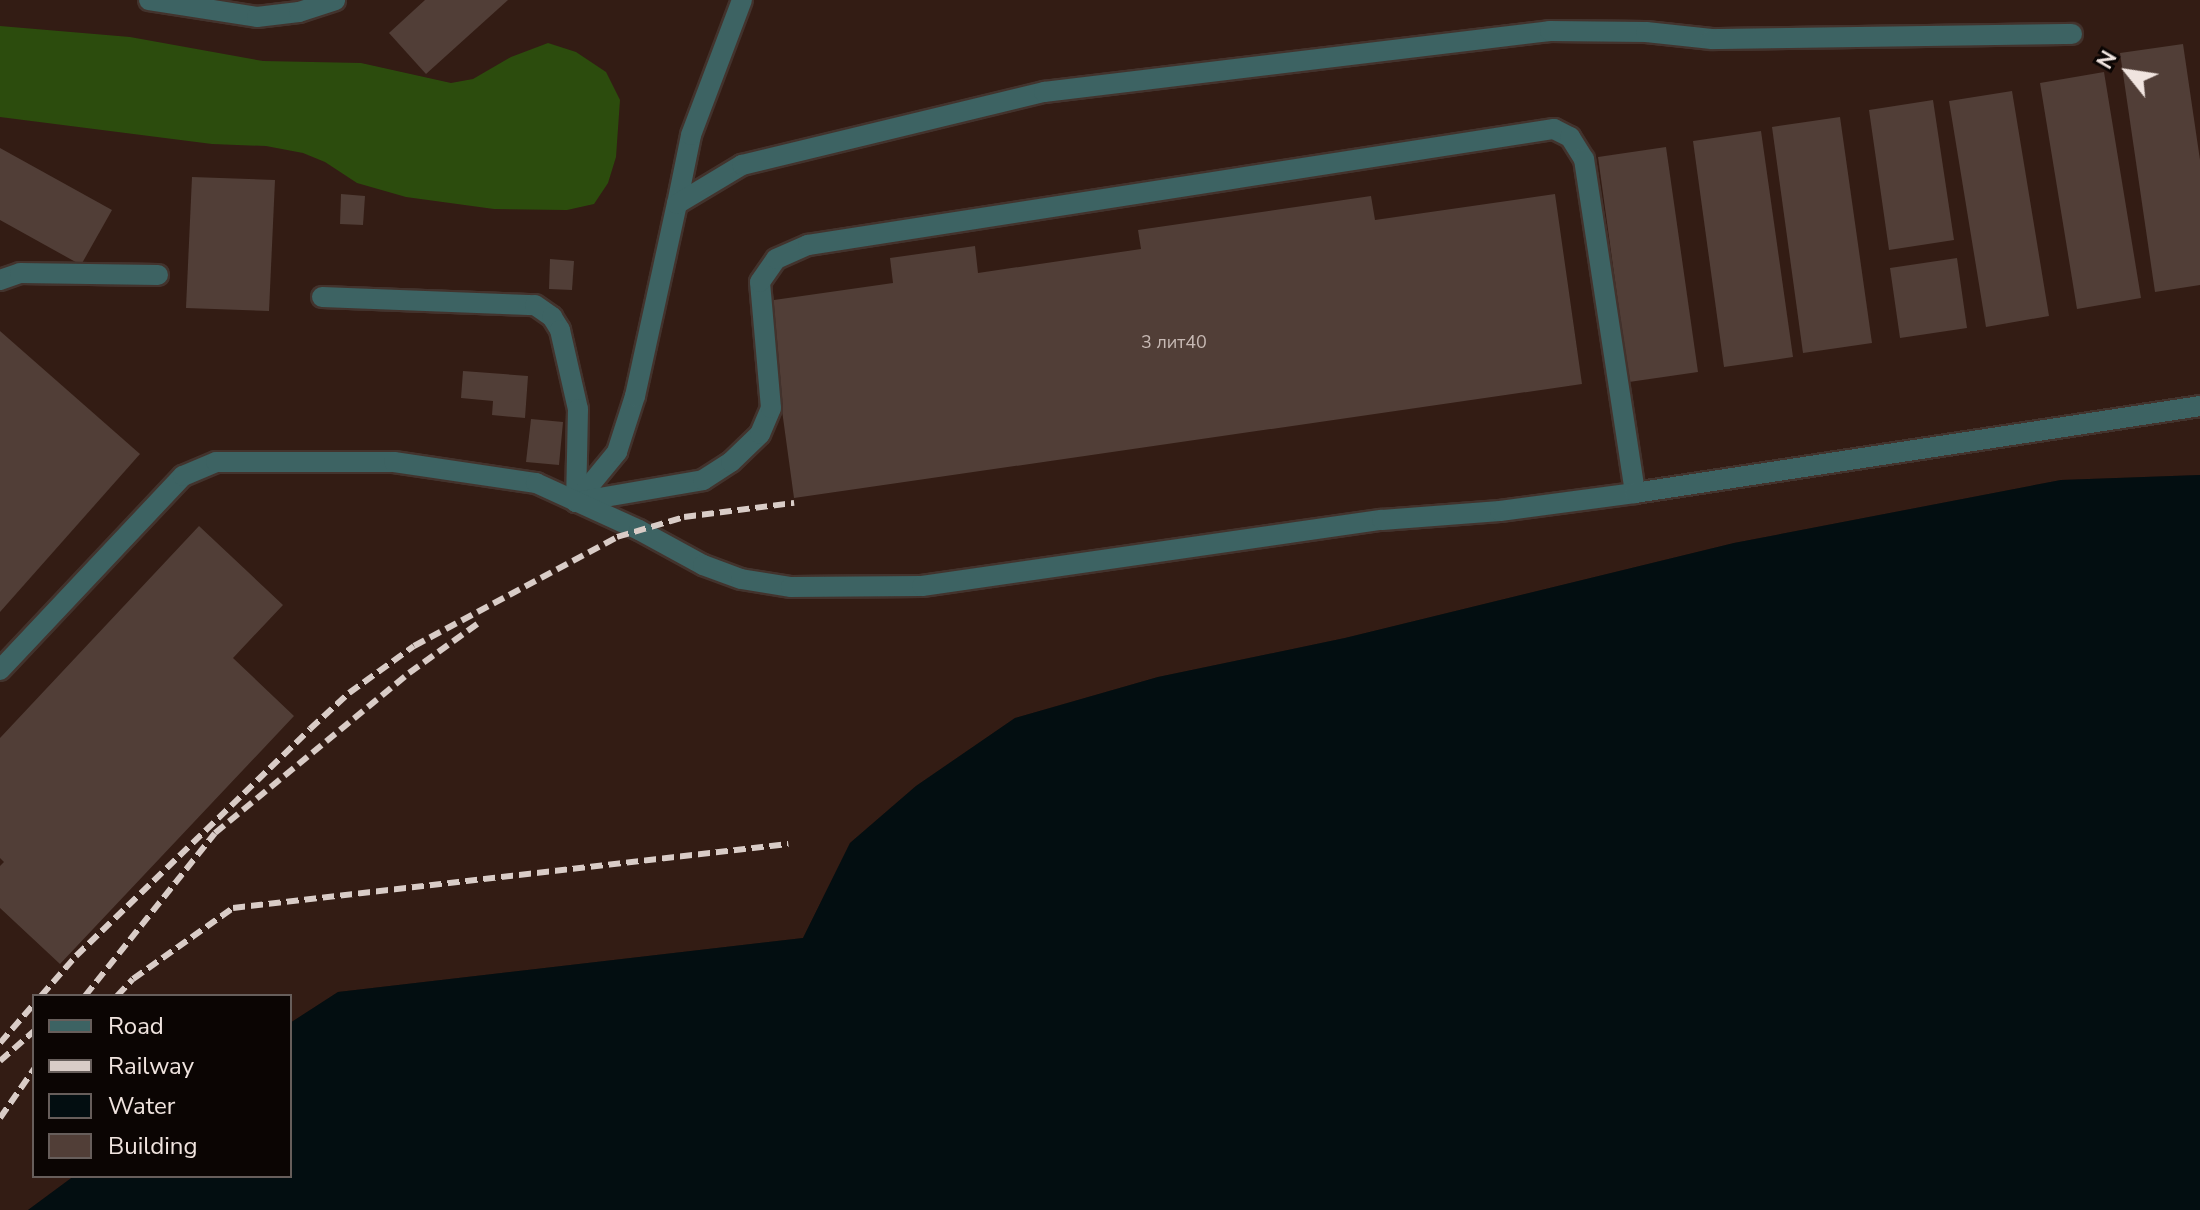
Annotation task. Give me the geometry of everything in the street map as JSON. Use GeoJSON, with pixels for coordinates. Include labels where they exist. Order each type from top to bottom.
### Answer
{"type":"FeatureCollection","features":[{"type":"Feature","properties":{"kind":"street"},"geometry":{"type":"LineString","coordinates":[[149,0],[257,17],[299,12],[335,0]]}},
{"type":"Feature","properties":{"kind":"street"},"geometry":{"type":"LineString","coordinates":[[576,502],[617,452],[635,396],[691,135],[742,0]]}},
{"type":"Feature","properties":{"kind":"street"},"geometry":{"type":"LineString","coordinates":[[677,204],[742,165],[1044,92],[1076,88],[1550,31],[1646,32],[1712,39],[2072,34]]}},
{"type":"Feature","properties":{"kind":"street"},"geometry":{"type":"LineString","coordinates":[[576,502],[703,480],[731,462],[760,434],[771,408],[760,282],[776,259],[808,245],[1554,129],[1570,137],[1584,159],[1635,493]]}},
{"type":"Feature","properties":{"kind":"street"},"geometry":{"type":"LineString","coordinates":[[0,280],[20,273],[158,275]]}},
{"type":"Feature","properties":{"kind":"street"},"geometry":{"type":"LineString","coordinates":[[322,297],[535,305],[552,317],[560,330],[578,409],[576,502]]}},
{"type":"Feature","properties":{"kind":"street"},"geometry":{"type":"LineString","coordinates":[[0,670],[183,476],[216,462],[394,462],[536,483],[639,530],[703,565],[741,579],[791,587],[922,586],[1382,520],[1500,511],[1635,493],[2200,406]]}},
{"type":"Feature","properties":{"kind":"shaded area"},"geometry":{"type":"Polygon","coordinates":[[[0,0],[2200,0],[2200,475],[2061,480],[1734,543],[1345,638],[1158,677],[1015,718],[916,786],[850,843],[803,938],[338,992],[292,1022],[292,994],[32,994],[32,1178],[71,1178],[28,1210],[0,1210],[0,0]]]}},
{"type":"Feature","properties":{"kind":"green space"},"geometry":{"type":"Polygon","coordinates":[[[0,26],[130,37],[263,61],[361,63],[451,83],[473,79],[511,57],[548,43],[576,52],[606,72],[620,100],[616,157],[608,183],[594,204],[567,210],[494,209],[406,197],[357,183],[325,162],[303,153],[266,146],[212,144],[0,117],[0,26]]]}},
{"type":"Feature","properties":{"kind":"water"},"geometry":{"type":"Polygon","coordinates":[[[2200,475],[2200,1210],[28,1210],[71,1178],[292,1178],[292,1022],[338,992],[803,938],[850,843],[916,786],[1015,718],[1158,677],[1345,638],[1734,543],[2061,480],[2200,475]]]}},
{"type":"Feature","properties":{"kind":"building"},"geometry":{"type":"Polygon","coordinates":[[[425,0],[508,0],[426,74],[389,33],[425,0]]]}},
{"type":"Feature","properties":{"kind":"building"},"geometry":{"type":"Polygon","coordinates":[[[2183,44],[2200,160],[2200,285],[2155,292],[2120,53],[2183,44]]]}},
{"type":"Feature","properties":{"kind":"building"},"geometry":{"type":"Polygon","coordinates":[[[2104,72],[2141,298],[2077,309],[2040,83],[2104,72]]]}},
{"type":"Feature","properties":{"kind":"building"},"geometry":{"type":"Polygon","coordinates":[[[2012,91],[2049,316],[1986,327],[1949,101],[2012,91]]]}},
{"type":"Feature","properties":{"kind":"building"},"geometry":{"type":"Polygon","coordinates":[[[1933,100],[1954,240],[1889,250],[1869,110],[1933,100]]]}},
{"type":"Feature","properties":{"kind":"building"},"geometry":{"type":"Polygon","coordinates":[[[1840,117],[1872,343],[1803,353],[1772,127],[1840,117]]]}},
{"type":"Feature","properties":{"kind":"building"},"geometry":{"type":"Polygon","coordinates":[[[1761,131],[1793,357],[1724,367],[1693,141],[1761,131]]]}},
{"type":"Feature","properties":{"kind":"building"},"geometry":{"type":"Polygon","coordinates":[[[1666,147],[1698,372],[1629,382],[1598,157],[1666,147]]]}},
{"type":"Feature","properties":{"kind":"building"},"geometry":{"type":"Polygon","coordinates":[[[0,148],[112,210],[81,265],[0,220],[0,148]]]}},
{"type":"Feature","properties":{"kind":"building"},"geometry":{"type":"Polygon","coordinates":[[[192,177],[275,180],[269,311],[186,308],[192,177]]]}},
{"type":"Feature","properties":{"kind":"building"},"geometry":{"type":"Polygon","coordinates":[[[341,194],[365,196],[363,225],[340,224],[341,194]]]}},
{"type":"Feature","properties":{"kind":"building"},"geometry":{"type":"Polygon","coordinates":[[[1555,194],[1582,384],[794,498],[767,301],[893,283],[890,258],[975,246],[978,273],[1141,249],[1138,230],[1371,196],[1375,220],[1555,194]]]}},
{"type":"Feature","properties":{"kind":"building"},"geometry":{"type":"Polygon","coordinates":[[[1957,258],[1967,328],[1900,338],[1890,268],[1957,258]]]}},
{"type":"Feature","properties":{"kind":"building"},"geometry":{"type":"Polygon","coordinates":[[[550,259],[574,261],[572,290],[549,289],[550,259]]]}},
{"type":"Feature","properties":{"kind":"building"},"geometry":{"type":"Polygon","coordinates":[[[0,331],[140,454],[0,612],[0,331]]]}},
{"type":"Feature","properties":{"kind":"building"},"geometry":{"type":"Polygon","coordinates":[[[463,371],[528,376],[525,418],[492,415],[493,401],[461,398],[463,371]]]}},
{"type":"Feature","properties":{"kind":"building"},"geometry":{"type":"Polygon","coordinates":[[[531,419],[563,422],[559,465],[526,462],[531,419]]]}},
{"type":"Feature","properties":{"kind":"building"},"geometry":{"type":"Polygon","coordinates":[[[199,526],[283,605],[233,658],[294,716],[60,964],[0,908],[0,866],[4,862],[0,858],[0,738],[199,526]]]}},
{"type":"Feature","properties":{"kind":"railway"},"geometry":{"type":"LineString","coordinates":[[43,994],[76,956],[310,729],[349,693],[414,646],[617,537],[684,517],[794,503]]}},
{"type":"Feature","properties":{"kind":"railway"},"geometry":{"type":"LineString","coordinates":[[87,994],[215,833],[409,673],[480,622]]}},
{"type":"Feature","properties":{"kind":"railway"},"geometry":{"type":"LineString","coordinates":[[119,994],[133,979],[233,908],[788,844]]}},
{"type":"Feature","properties":{"kind":"railway"},"geometry":{"type":"LineString","coordinates":[[0,1043],[32,1006]]}},
{"type":"Feature","properties":{"kind":"railway"},"geometry":{"type":"LineString","coordinates":[[0,1061],[32,1033]]}},
{"type":"Feature","properties":{"kind":"railway"},"geometry":{"type":"LineString","coordinates":[[0,1118],[32,1072]]}}]}
